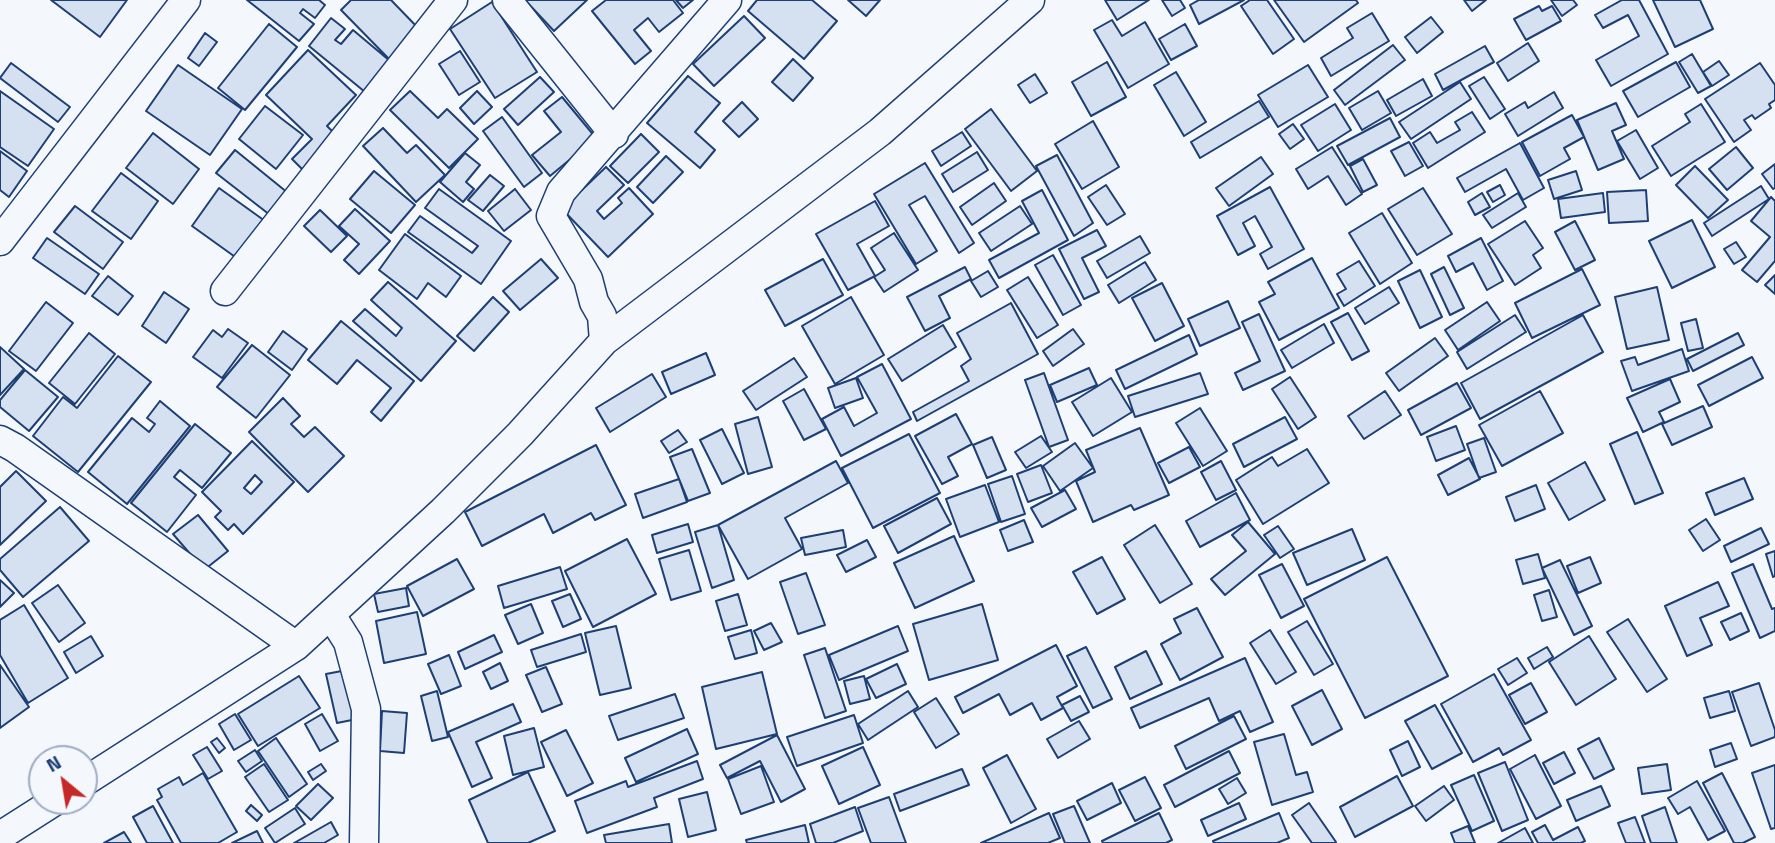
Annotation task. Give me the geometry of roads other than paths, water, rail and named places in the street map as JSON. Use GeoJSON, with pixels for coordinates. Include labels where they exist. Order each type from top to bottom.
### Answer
{"type":"FeatureCollection","features":[{"type":"Feature","properties":{"kind":"street"},"geometry":{"type":"LineString","coordinates":[[0,241],[186,0]]}},
{"type":"Feature","properties":{"kind":"street"},"geometry":{"type":"LineString","coordinates":[[225,291],[453,0]]}},
{"type":"Feature","properties":{"kind":"street"},"geometry":{"type":"LineString","coordinates":[[507,0],[614,134]]}},
{"type":"Feature","properties":{"kind":"street"},"geometry":{"type":"LineString","coordinates":[[604,341],[602,316],[594,302],[588,279],[551,216],[561,192],[614,134],[727,0]]}},
{"type":"Feature","properties":{"kind":"street"},"geometry":{"type":"LineString","coordinates":[[98,773],[296,646],[443,511],[520,434],[604,341],[880,132],[1030,0]]}},
{"type":"Feature","properties":{"kind":"street"},"geometry":{"type":"LineString","coordinates":[[0,440],[296,646]]}},
{"type":"Feature","properties":{"kind":"street"},"geometry":{"type":"LineString","coordinates":[[331,615],[348,642],[366,709],[364,843]]}},
{"type":"Feature","properties":{"kind":"street"},"geometry":{"type":"LineString","coordinates":[[0,836],[33,815]]}}]}
